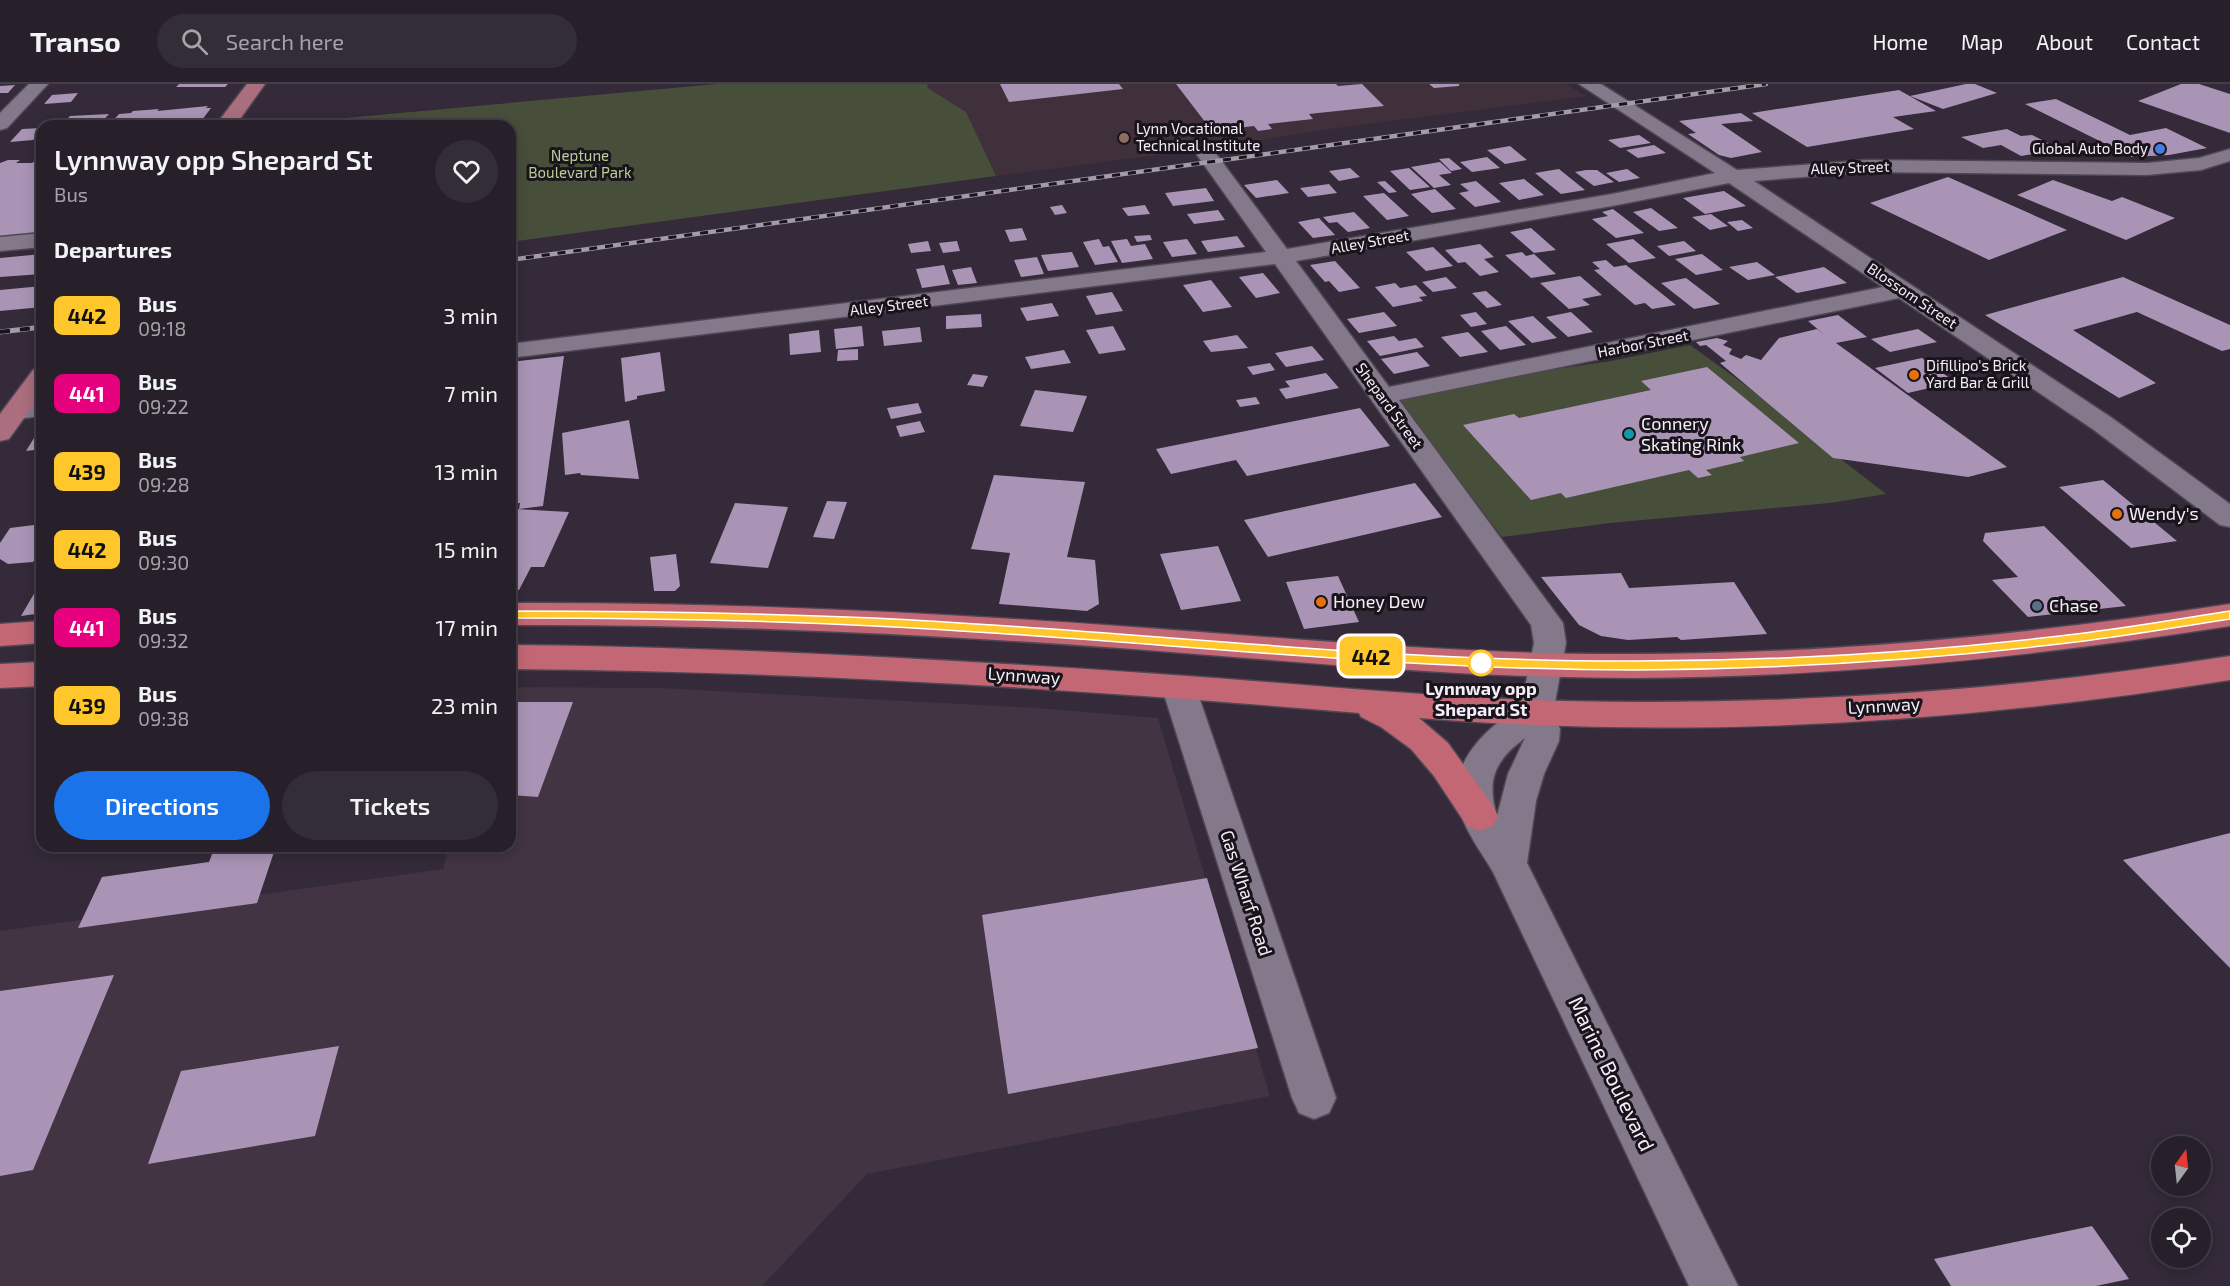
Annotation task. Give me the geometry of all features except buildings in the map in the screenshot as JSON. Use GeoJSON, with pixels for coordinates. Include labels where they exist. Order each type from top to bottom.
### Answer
{"type":"FeatureCollection","features":[{"type":"Feature","properties":{"kind":"highway"},"geometry":{"type":"LineString","coordinates":[[516,614],[624,614],[875,622],[1406,658],[1547,665],[1745,664],[1898,657],[2091,637],[2230,615]]}},
{"type":"Feature","properties":{"kind":"highway"},"geometry":{"type":"LineString","coordinates":[[0,635],[36,632]]}},
{"type":"Feature","properties":{"kind":"highway","name":"Lynnway"},"geometry":{"type":"LineString","coordinates":[[516,657],[690,659],[853,666],[1536,713],[1717,713],[1907,705],[2088,688],[2230,668]]}},
{"type":"Feature","properties":{"kind":"highway"},"geometry":{"type":"LineString","coordinates":[[0,676],[36,674]]}},
{"type":"Feature","properties":{"kind":"highway"},"geometry":{"type":"LineString","coordinates":[[1351,700],[1388,715],[1428,743],[1444,761],[1480,816]]}},
{"type":"Feature","properties":{"kind":"main road"},"geometry":{"type":"LineString","coordinates":[[229,120],[256,84]]}},
{"type":"Feature","properties":{"kind":"main road"},"geometry":{"type":"LineString","coordinates":[[0,432],[36,383]]}},
{"type":"Feature","properties":{"kind":"street"},"geometry":{"type":"LineString","coordinates":[[0,124],[39,84]]}},
{"type":"Feature","properties":{"kind":"street","name":"Blossom Street"},"geometry":{"type":"LineString","coordinates":[[1588,84],[1733,176],[2120,435],[2230,518]]}},
{"type":"Feature","properties":{"kind":"street","name":"Shepard Street"},"geometry":{"type":"LineString","coordinates":[[1207,155],[1544,619],[1550,636],[1547,665]]}},
{"type":"Feature","properties":{"kind":"street","name":"Alley Street"},"geometry":{"type":"LineString","coordinates":[[516,350],[1281,257],[1612,200],[1733,176],[1868,166],[2147,168],[2201,164],[2230,155]]}},
{"type":"Feature","properties":{"kind":"street"},"geometry":{"type":"LineString","coordinates":[[0,244],[36,241]]}},
{"type":"Feature","properties":{"kind":"street","name":"Harbor Street"},"geometry":{"type":"LineString","coordinates":[[1382,396],[1903,290]]}},
{"type":"Feature","properties":{"kind":"street"},"geometry":{"type":"LineString","coordinates":[[16,411],[36,409]]}},
{"type":"Feature","properties":{"kind":"street"},"geometry":{"type":"LineString","coordinates":[[1508,863],[1518,801],[1526,774],[1542,741],[1543,729],[1536,713],[1547,665]]}},
{"type":"Feature","properties":{"kind":"street","name":"Gas Wharf Road"},"geometry":{"type":"LineString","coordinates":[[1179,688],[1314,1098]]}},
{"type":"Feature","properties":{"kind":"street","name":"Marine Boulevard"},"geometry":{"type":"LineString","coordinates":[[1536,713],[1505,732],[1484,758],[1475,790],[1480,816],[1508,863],[1714,1286]]}},
{"type":"Feature","properties":{"kind":"shaded area","name":"Lynn Vocational Technical Institute"},"geometry":{"type":"Polygon","coordinates":[[[927,84],[1565,84],[1587,96],[1329,129],[1212,148],[996,176],[966,112],[928,88],[927,84]]]}},
{"type":"Feature","properties":{"kind":"shaded area"},"geometry":{"type":"Polygon","coordinates":[[[516,687],[660,688],[1037,708],[1158,718],[1270,1096],[867,1174],[762,1286],[0,1286],[0,931],[443,869],[447,852],[516,852],[516,687]]]}},
{"type":"Feature","properties":{"kind":"green space","name":"Neptune Boulevard Park"},"geometry":{"type":"Polygon","coordinates":[[[717,84],[927,84],[928,88],[966,112],[996,176],[516,241],[516,120],[324,120],[717,84]]]}},
{"type":"Feature","properties":{"kind":"green space"},"geometry":{"type":"Polygon","coordinates":[[[1690,345],[1886,494],[1830,503],[1610,523],[1502,537],[1394,393],[1611,361],[1690,345]]]}},
{"type":"Feature","properties":{"kind":"railway"},"geometry":{"type":"LineString","coordinates":[[516,259],[1766,84]]}},
{"type":"Feature","properties":{"kind":"railway"},"geometry":{"type":"LineString","coordinates":[[0,332],[36,328]]}},
{"type":"Feature","properties":{"kind":"bus line","name":"442"},"geometry":{"type":"LineString","coordinates":[[516,614],[624,614],[875,622],[1452,661],[1633,666],[1824,662],[1898,657],[2079,638],[2230,615]]}},
{"type":"Feature","properties":{"kind":"place","name":"Lynn Vocational Technical Institute"},"geometry":{"type":"Point","coordinates":[1124,138]}},
{"type":"Feature","properties":{"kind":"place","name":"Global Auto Body"},"geometry":{"type":"Point","coordinates":[2160,149]}},
{"type":"Feature","properties":{"kind":"place","name":"Difillipo's Brick Yard Bar & Grill"},"geometry":{"type":"Point","coordinates":[1914,375]}},
{"type":"Feature","properties":{"kind":"place","name":"Connery Skating Rink"},"geometry":{"type":"Point","coordinates":[1629,434]}},
{"type":"Feature","properties":{"kind":"place","name":"Wendy's"},"geometry":{"type":"Point","coordinates":[2117,514]}},
{"type":"Feature","properties":{"kind":"place","name":"Honey Dew"},"geometry":{"type":"Point","coordinates":[1321,602]}},
{"type":"Feature","properties":{"kind":"place","name":"Chase"},"geometry":{"type":"Point","coordinates":[2037,606]}},
{"type":"Feature","properties":{"kind":"place","name":"Lynnway opp Shepard St"},"geometry":{"type":"Point","coordinates":[1481,663]}}]}
